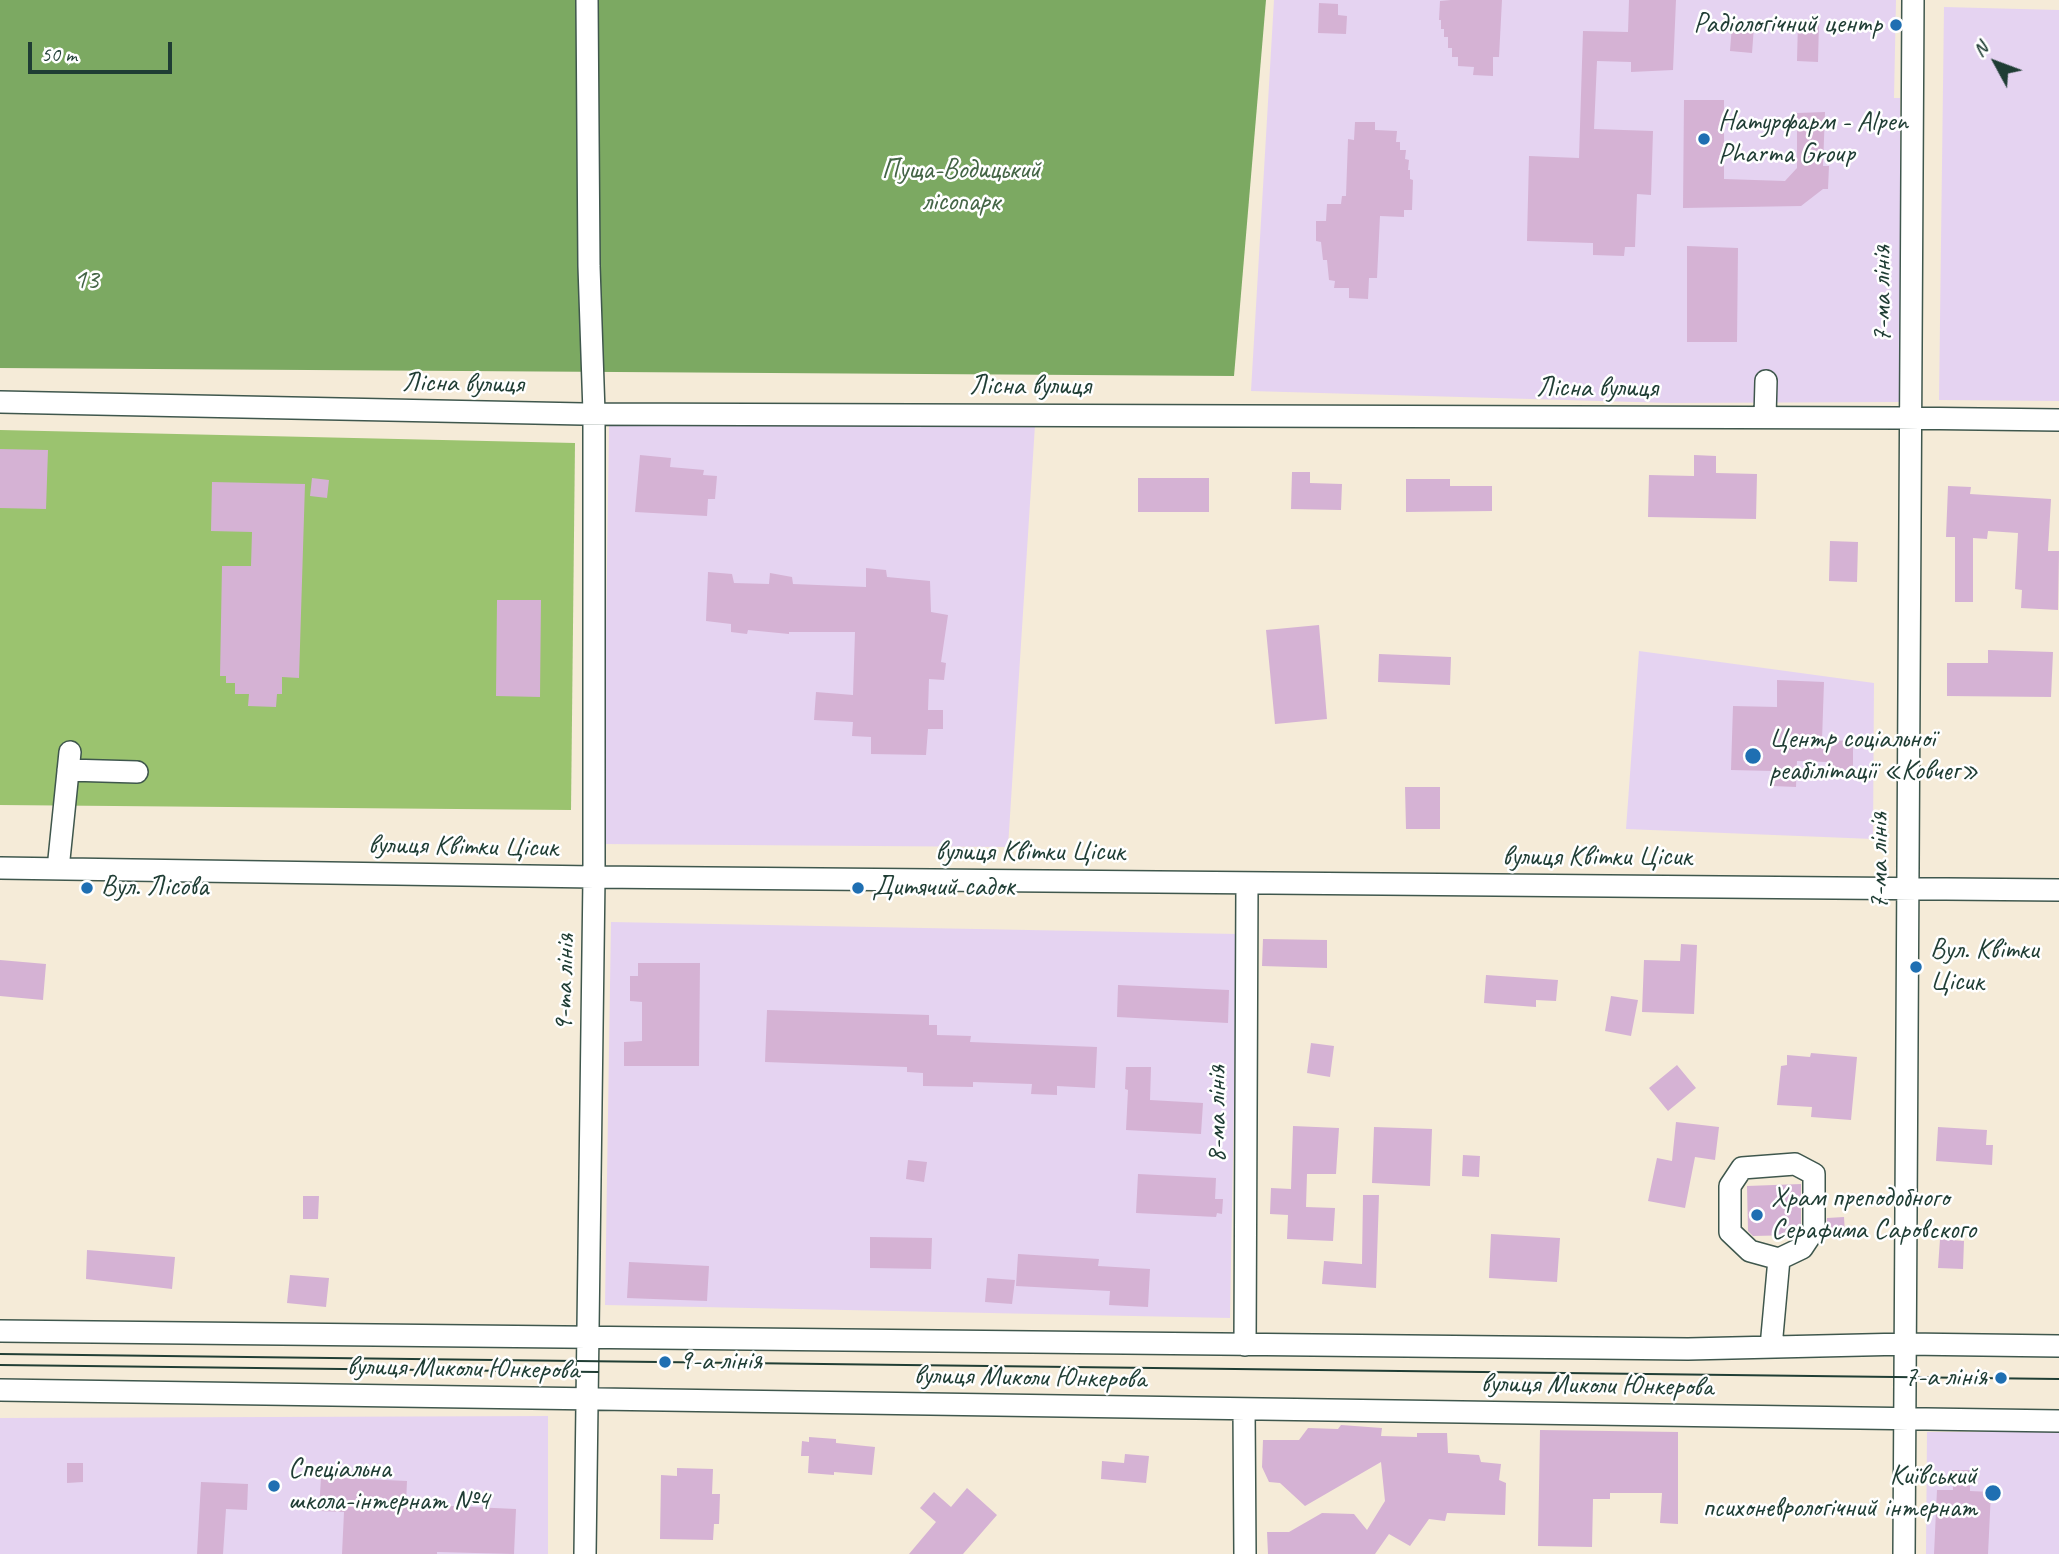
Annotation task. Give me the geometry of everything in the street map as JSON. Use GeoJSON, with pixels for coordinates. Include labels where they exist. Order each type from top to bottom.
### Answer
{"type":"FeatureCollection","features":[{"type":"Feature","properties":{"kind":"street","name":"9-та лінія"},"geometry":{"type":"LineString","coordinates":[[584,1554],[594,877],[594,413],[589,266],[587,0]]}},
{"type":"Feature","properties":{"kind":"street","name":"7-ма лінія"},"geometry":{"type":"LineString","coordinates":[[1904,1554],[1913,0]]}},
{"type":"Feature","properties":{"kind":"street"},"geometry":{"type":"LineString","coordinates":[[1765,417],[1766,381]]}},
{"type":"Feature","properties":{"kind":"street","name":"Лісна вулиця"},"geometry":{"type":"LineString","coordinates":[[0,402],[594,413],[1765,417],[2059,421]]}},
{"type":"Feature","properties":{"kind":"street"},"geometry":{"type":"LineString","coordinates":[[58,869],[69,761],[137,772]]}},
{"type":"Feature","properties":{"kind":"street","name":"вулиця Квітки Цісик"},"geometry":{"type":"LineString","coordinates":[[0,868],[594,877],[2059,890]]}},
{"type":"Feature","properties":{"kind":"street","name":"8-ма лінія"},"geometry":{"type":"LineString","coordinates":[[1245,1345],[1247,883]]}},
{"type":"Feature","properties":{"kind":"street"},"geometry":{"type":"LineString","coordinates":[[1795,1164],[1814,1174],[1814,1230],[1802,1248],[1779,1259],[1750,1251],[1730,1232],[1730,1186],[1742,1168],[1795,1164]]}},
{"type":"Feature","properties":{"kind":"street"},"geometry":{"type":"LineString","coordinates":[[1772,1347],[1779,1259]]}},
{"type":"Feature","properties":{"kind":"street","name":"вулиця Миколи Юнкерова"},"geometry":{"type":"LineString","coordinates":[[0,1331],[1674,1349],[1906,1344],[2059,1346]]}},
{"type":"Feature","properties":{"kind":"street","name":"вулиця Миколи Юнкерова"},"geometry":{"type":"LineString","coordinates":[[0,1390],[2059,1421]]}},
{"type":"Feature","properties":{"kind":"street"},"geometry":{"type":"LineString","coordinates":[[1244,1409],[1245,1554]]}},
{"type":"Feature","properties":{"kind":"shaded area"},"geometry":{"type":"Polygon","coordinates":[[[1274,0],[1896,0],[1894,98],[1900,98],[1900,402],[1670,403],[1251,391],[1274,0]]]}},
{"type":"Feature","properties":{"kind":"shaded area"},"geometry":{"type":"Polygon","coordinates":[[[1944,7],[2059,10],[2059,401],[1939,400],[1944,7]]]}},
{"type":"Feature","properties":{"kind":"shaded area"},"geometry":{"type":"Polygon","coordinates":[[[1035,425],[1008,847],[603,844],[609,426],[1035,425]]]}},
{"type":"Feature","properties":{"kind":"shaded area","name":"Центр соціальної реабілітації «Ковчег»"},"geometry":{"type":"Polygon","coordinates":[[[1639,651],[1874,683],[1873,839],[1626,829],[1639,651]]]}},
{"type":"Feature","properties":{"kind":"shaded area"},"geometry":{"type":"Polygon","coordinates":[[[611,922],[1237,934],[1230,1318],[605,1305],[611,922]]]}},
{"type":"Feature","properties":{"kind":"shaded area","name":"Спеціальна школа-інтернат №4"},"geometry":{"type":"Polygon","coordinates":[[[548,1416],[548,1554],[0,1554],[0,1418],[548,1416]]]}},
{"type":"Feature","properties":{"kind":"shaded area","name":"Київський психоневрологічний інтернат"},"geometry":{"type":"Polygon","coordinates":[[[1927,1432],[2059,1432],[2059,1554],[1926,1554],[1927,1432]]]}},
{"type":"Feature","properties":{"kind":"green space","name":"Пуща-Водицький лісопарк"},"geometry":{"type":"Polygon","coordinates":[[[0,0],[1266,0],[1234,376],[0,368],[0,0]]]}},
{"type":"Feature","properties":{"kind":"green space"},"geometry":{"type":"Polygon","coordinates":[[[0,430],[575,443],[571,810],[0,805],[0,430]]]}},
{"type":"Feature","properties":{"kind":"building"},"geometry":{"type":"Polygon","coordinates":[[[1502,0],[1499,57],[1493,57],[1493,76],[1473,75],[1474,67],[1458,66],[1458,57],[1452,57],[1452,48],[1448,48],[1448,37],[1444,37],[1444,29],[1441,29],[1439,20],[1440,1],[1502,0]]]}},
{"type":"Feature","properties":{"kind":"building"},"geometry":{"type":"Polygon","coordinates":[[[1629,0],[1676,0],[1673,70],[1631,72],[1631,62],[1597,61],[1594,129],[1653,131],[1651,195],[1637,194],[1635,247],[1625,247],[1624,256],[1593,255],[1593,243],[1527,241],[1529,156],[1579,158],[1583,31],[1628,32],[1629,0]]]}},
{"type":"Feature","properties":{"kind":"building"},"geometry":{"type":"Polygon","coordinates":[[[1319,3],[1338,4],[1338,15],[1347,16],[1346,34],[1318,33],[1319,3]]]}},
{"type":"Feature","properties":{"kind":"building"},"geometry":{"type":"Polygon","coordinates":[[[1798,22],[1819,22],[1818,62],[1797,61],[1798,22]]]}},
{"type":"Feature","properties":{"kind":"building"},"geometry":{"type":"Polygon","coordinates":[[[1732,25],[1754,26],[1752,53],[1730,51],[1732,25]]]}},
{"type":"Feature","properties":{"kind":"building","name":"Натурфарм - Alpen Pharma Group"},"geometry":{"type":"Polygon","coordinates":[[[1684,100],[1724,100],[1724,179],[1785,181],[1797,168],[1797,113],[1825,112],[1823,166],[1829,166],[1828,189],[1823,189],[1801,206],[1683,208],[1684,100]]]}},
{"type":"Feature","properties":{"kind":"building"},"geometry":{"type":"Polygon","coordinates":[[[1355,122],[1375,122],[1375,130],[1397,131],[1396,142],[1400,142],[1400,150],[1406,150],[1405,159],[1409,160],[1408,170],[1410,179],[1413,180],[1412,210],[1404,210],[1404,217],[1380,216],[1377,278],[1369,278],[1368,299],[1349,298],[1349,288],[1334,288],[1335,281],[1329,280],[1327,260],[1323,260],[1321,242],[1316,241],[1316,221],[1326,221],[1327,204],[1341,204],[1342,196],[1346,196],[1348,139],[1354,140],[1355,122]]]}},
{"type":"Feature","properties":{"kind":"building"},"geometry":{"type":"Polygon","coordinates":[[[1687,246],[1738,248],[1737,342],[1687,342],[1687,246]]]}},
{"type":"Feature","properties":{"kind":"building"},"geometry":{"type":"Polygon","coordinates":[[[0,449],[48,450],[46,509],[0,508],[0,449]]]}},
{"type":"Feature","properties":{"kind":"building"},"geometry":{"type":"Polygon","coordinates":[[[640,455],[671,458],[670,467],[704,470],[703,475],[717,476],[715,499],[708,499],[707,516],[635,512],[640,455]]]}},
{"type":"Feature","properties":{"kind":"building"},"geometry":{"type":"Polygon","coordinates":[[[1694,455],[1716,456],[1716,473],[1757,474],[1756,519],[1648,517],[1649,475],[1694,476],[1694,455]]]}},
{"type":"Feature","properties":{"kind":"building"},"geometry":{"type":"Polygon","coordinates":[[[1292,472],[1310,472],[1310,483],[1342,484],[1341,510],[1291,509],[1292,472]]]}},
{"type":"Feature","properties":{"kind":"building"},"geometry":{"type":"Polygon","coordinates":[[[312,478],[329,480],[327,498],[310,496],[312,478]]]}},
{"type":"Feature","properties":{"kind":"building"},"geometry":{"type":"Polygon","coordinates":[[[1138,478],[1209,478],[1209,512],[1138,512],[1138,478]]]}},
{"type":"Feature","properties":{"kind":"building"},"geometry":{"type":"Polygon","coordinates":[[[1406,479],[1450,479],[1450,486],[1492,486],[1492,511],[1406,512],[1406,479]]]}},
{"type":"Feature","properties":{"kind":"building"},"geometry":{"type":"Polygon","coordinates":[[[212,482],[305,484],[299,678],[282,677],[282,694],[277,694],[276,707],[248,706],[249,694],[235,694],[235,683],[226,683],[226,676],[220,676],[222,566],[251,566],[252,532],[211,531],[212,482]]]}},
{"type":"Feature","properties":{"kind":"building"},"geometry":{"type":"Polygon","coordinates":[[[1948,486],[1971,487],[1970,494],[2051,499],[2048,551],[2059,551],[2058,610],[2021,608],[2022,590],[2015,589],[2018,533],[1988,531],[1987,539],[1973,538],[1973,602],[1955,602],[1955,537],[1946,537],[1948,486]]]}},
{"type":"Feature","properties":{"kind":"building"},"geometry":{"type":"Polygon","coordinates":[[[1830,541],[1858,542],[1857,582],[1829,581],[1830,541]]]}},
{"type":"Feature","properties":{"kind":"building"},"geometry":{"type":"Polygon","coordinates":[[[866,568],[886,570],[887,577],[930,581],[931,612],[948,615],[941,662],[946,663],[944,680],[929,679],[928,710],[943,710],[943,729],[928,729],[926,755],[871,754],[871,737],[852,736],[853,722],[814,720],[816,692],[853,695],[855,632],[789,634],[748,630],[747,634],[731,632],[731,624],[706,621],[708,572],[732,574],[734,583],[769,584],[770,573],[792,577],[793,584],[866,587],[866,568]]]}},
{"type":"Feature","properties":{"kind":"building"},"geometry":{"type":"Polygon","coordinates":[[[497,600],[541,600],[540,697],[496,696],[497,600]]]}},
{"type":"Feature","properties":{"kind":"building"},"geometry":{"type":"Polygon","coordinates":[[[1319,625],[1327,719],[1275,724],[1266,630],[1319,625]]]}},
{"type":"Feature","properties":{"kind":"building"},"geometry":{"type":"Polygon","coordinates":[[[1988,650],[2053,652],[2051,697],[1947,696],[1947,663],[1988,663],[1988,650]]]}},
{"type":"Feature","properties":{"kind":"building"},"geometry":{"type":"Polygon","coordinates":[[[1379,654],[1451,657],[1450,685],[1378,682],[1379,654]]]}},
{"type":"Feature","properties":{"kind":"building"},"geometry":{"type":"Polygon","coordinates":[[[1777,680],[1824,682],[1822,740],[1853,741],[1853,772],[1828,771],[1828,762],[1797,761],[1796,787],[1773,786],[1773,771],[1731,770],[1733,706],[1777,707],[1777,680]]]}},
{"type":"Feature","properties":{"kind":"building"},"geometry":{"type":"Polygon","coordinates":[[[1405,787],[1440,787],[1440,829],[1406,829],[1405,787]]]}},
{"type":"Feature","properties":{"kind":"building"},"geometry":{"type":"Polygon","coordinates":[[[1263,939],[1327,940],[1327,968],[1262,966],[1263,939]]]}},
{"type":"Feature","properties":{"kind":"building"},"geometry":{"type":"Polygon","coordinates":[[[1681,944],[1697,945],[1694,1014],[1642,1012],[1644,960],[1680,961],[1681,944]]]}},
{"type":"Feature","properties":{"kind":"building"},"geometry":{"type":"Polygon","coordinates":[[[0,960],[46,964],[43,1000],[0,996],[0,960]]]}},
{"type":"Feature","properties":{"kind":"building"},"geometry":{"type":"Polygon","coordinates":[[[638,963],[700,963],[699,1066],[624,1066],[624,1042],[642,1041],[642,1002],[630,1001],[630,976],[638,976],[638,963]]]}},
{"type":"Feature","properties":{"kind":"building"},"geometry":{"type":"Polygon","coordinates":[[[1486,975],[1558,980],[1556,1001],[1536,1000],[1536,1007],[1484,1003],[1486,975]]]}},
{"type":"Feature","properties":{"kind":"building"},"geometry":{"type":"Polygon","coordinates":[[[1118,985],[1229,990],[1228,1023],[1117,1017],[1118,985]]]}},
{"type":"Feature","properties":{"kind":"building"},"geometry":{"type":"Polygon","coordinates":[[[1611,996],[1638,1000],[1631,1036],[1605,1031],[1611,996]]]}},
{"type":"Feature","properties":{"kind":"building"},"geometry":{"type":"Polygon","coordinates":[[[767,1010],[929,1015],[929,1025],[937,1025],[937,1035],[971,1036],[970,1042],[1097,1047],[1095,1088],[1057,1086],[1057,1095],[1031,1094],[1032,1084],[973,1082],[973,1087],[923,1086],[923,1073],[907,1072],[907,1067],[765,1062],[767,1010]]]}},
{"type":"Feature","properties":{"kind":"building"},"geometry":{"type":"Polygon","coordinates":[[[1311,1043],[1334,1046],[1330,1077],[1307,1073],[1311,1043]]]}},
{"type":"Feature","properties":{"kind":"building"},"geometry":{"type":"Polygon","coordinates":[[[1811,1053],[1857,1057],[1851,1120],[1811,1117],[1812,1107],[1777,1105],[1781,1066],[1787,1065],[1787,1055],[1810,1057],[1811,1053]]]}},
{"type":"Feature","properties":{"kind":"building"},"geometry":{"type":"Polygon","coordinates":[[[1677,1065],[1696,1088],[1668,1111],[1649,1088],[1677,1065]]]}},
{"type":"Feature","properties":{"kind":"building"},"geometry":{"type":"Polygon","coordinates":[[[1126,1067],[1151,1067],[1150,1100],[1203,1103],[1201,1134],[1126,1130],[1126,1067]]]}},
{"type":"Feature","properties":{"kind":"building"},"geometry":{"type":"Polygon","coordinates":[[[1676,1122],[1719,1127],[1715,1160],[1695,1157],[1685,1208],[1648,1201],[1657,1158],[1672,1161],[1676,1122]]]}},
{"type":"Feature","properties":{"kind":"building"},"geometry":{"type":"Polygon","coordinates":[[[1293,1126],[1339,1128],[1336,1174],[1307,1174],[1306,1207],[1335,1208],[1333,1241],[1287,1239],[1288,1215],[1270,1214],[1271,1188],[1291,1189],[1293,1126]]]}},
{"type":"Feature","properties":{"kind":"building"},"geometry":{"type":"Polygon","coordinates":[[[1374,1127],[1432,1129],[1430,1186],[1372,1183],[1374,1127]]]}},
{"type":"Feature","properties":{"kind":"building"},"geometry":{"type":"Polygon","coordinates":[[[1938,1127],[1987,1130],[1986,1145],[1993,1145],[1992,1165],[1936,1161],[1938,1127]]]}},
{"type":"Feature","properties":{"kind":"building"},"geometry":{"type":"Polygon","coordinates":[[[1463,1155],[1480,1156],[1479,1177],[1462,1176],[1463,1155]]]}},
{"type":"Feature","properties":{"kind":"building"},"geometry":{"type":"Polygon","coordinates":[[[908,1160],[927,1162],[924,1182],[906,1179],[908,1160]]]}},
{"type":"Feature","properties":{"kind":"building"},"geometry":{"type":"Polygon","coordinates":[[[1138,1174],[1216,1178],[1215,1199],[1223,1199],[1222,1214],[1217,1213],[1216,1217],[1136,1213],[1138,1174]]]}},
{"type":"Feature","properties":{"kind":"building"},"geometry":{"type":"Polygon","coordinates":[[[1801,1184],[1801,1226],[1795,1235],[1753,1236],[1748,1231],[1747,1186],[1801,1184]]]}},
{"type":"Feature","properties":{"kind":"building"},"geometry":{"type":"Polygon","coordinates":[[[1363,1195],[1379,1195],[1376,1288],[1322,1284],[1324,1261],[1362,1264],[1363,1195]]]}},
{"type":"Feature","properties":{"kind":"building"},"geometry":{"type":"Polygon","coordinates":[[[303,1196],[319,1196],[318,1219],[303,1219],[303,1196]]]}},
{"type":"Feature","properties":{"kind":"building"},"geometry":{"type":"Polygon","coordinates":[[[1844,1217],[1845,1234],[1826,1235],[1827,1218],[1844,1217]]]}},
{"type":"Feature","properties":{"kind":"building"},"geometry":{"type":"Polygon","coordinates":[[[1491,1234],[1560,1238],[1557,1282],[1489,1278],[1491,1234]]]}},
{"type":"Feature","properties":{"kind":"building"},"geometry":{"type":"Polygon","coordinates":[[[870,1237],[932,1238],[931,1269],[870,1268],[870,1237]]]}},
{"type":"Feature","properties":{"kind":"building"},"geometry":{"type":"Polygon","coordinates":[[[1940,1239],[1964,1241],[1963,1269],[1938,1268],[1940,1239]]]}},
{"type":"Feature","properties":{"kind":"building"},"geometry":{"type":"Polygon","coordinates":[[[87,1250],[175,1257],[172,1289],[86,1279],[87,1250]]]}},
{"type":"Feature","properties":{"kind":"building"},"geometry":{"type":"Polygon","coordinates":[[[1018,1254],[1099,1259],[1098,1266],[1150,1269],[1148,1307],[1109,1305],[1110,1291],[1016,1286],[1018,1254]]]}},
{"type":"Feature","properties":{"kind":"building"},"geometry":{"type":"Polygon","coordinates":[[[629,1262],[709,1266],[707,1301],[627,1298],[629,1262]]]}},
{"type":"Feature","properties":{"kind":"building"},"geometry":{"type":"Polygon","coordinates":[[[290,1275],[329,1278],[326,1307],[287,1303],[290,1275]]]}},
{"type":"Feature","properties":{"kind":"building"},"geometry":{"type":"Polygon","coordinates":[[[987,1278],[1015,1280],[1012,1304],[985,1302],[987,1278]]]}},
{"type":"Feature","properties":{"kind":"building"},"geometry":{"type":"Polygon","coordinates":[[[1341,1425],[1382,1428],[1381,1436],[1417,1437],[1417,1433],[1447,1433],[1448,1453],[1479,1455],[1481,1462],[1501,1464],[1499,1480],[1506,1483],[1505,1515],[1447,1513],[1445,1521],[1429,1519],[1410,1546],[1389,1534],[1375,1554],[1268,1554],[1267,1532],[1289,1532],[1322,1513],[1354,1514],[1367,1530],[1385,1501],[1381,1462],[1305,1506],[1280,1483],[1269,1482],[1262,1467],[1263,1440],[1299,1440],[1308,1428],[1338,1429],[1341,1425]]]}},
{"type":"Feature","properties":{"kind":"building"},"geometry":{"type":"Polygon","coordinates":[[[1540,1430],[1678,1432],[1678,1524],[1660,1523],[1662,1493],[1610,1493],[1610,1499],[1593,1499],[1592,1547],[1538,1546],[1540,1430]]]}},
{"type":"Feature","properties":{"kind":"building"},"geometry":{"type":"Polygon","coordinates":[[[809,1437],[875,1447],[872,1475],[808,1473],[809,1456],[801,1456],[802,1441],[809,1442],[809,1437]]]}},
{"type":"Feature","properties":{"kind":"building"},"geometry":{"type":"Polygon","coordinates":[[[1125,1454],[1149,1456],[1146,1483],[1101,1479],[1102,1461],[1124,1463],[1125,1454]]]}},
{"type":"Feature","properties":{"kind":"building"},"geometry":{"type":"Polygon","coordinates":[[[67,1463],[83,1463],[83,1482],[67,1483],[67,1463]]]}},
{"type":"Feature","properties":{"kind":"building"},"geometry":{"type":"Polygon","coordinates":[[[677,1468],[713,1469],[712,1494],[720,1494],[719,1524],[714,1524],[713,1540],[660,1539],[661,1475],[677,1476],[677,1468]]]}},
{"type":"Feature","properties":{"kind":"building"},"geometry":{"type":"Polygon","coordinates":[[[1952,1470],[1970,1470],[1970,1491],[1991,1492],[1988,1554],[1934,1554],[1937,1490],[1953,1490],[1952,1470]]]}},
{"type":"Feature","properties":{"kind":"building"},"geometry":{"type":"Polygon","coordinates":[[[321,1477],[407,1481],[406,1504],[516,1509],[514,1554],[342,1554],[344,1512],[319,1511],[321,1477]]]}},
{"type":"Feature","properties":{"kind":"building"},"geometry":{"type":"Polygon","coordinates":[[[201,1482],[248,1484],[247,1510],[226,1509],[223,1554],[197,1554],[201,1482]]]}},
{"type":"Feature","properties":{"kind":"building"},"geometry":{"type":"Polygon","coordinates":[[[967,1488],[997,1515],[963,1554],[909,1554],[936,1522],[920,1508],[934,1492],[951,1507],[967,1488]]]}},
{"type":"Feature","properties":{"kind":"tram line"},"geometry":{"type":"LineString","coordinates":[[0,1354],[2059,1379]]}},
{"type":"Feature","properties":{"kind":"tram line"},"geometry":{"type":"LineString","coordinates":[[0,1365],[598,1372]]}},
{"type":"Feature","properties":{"kind":"place","name":"Радіологічний центр"},"geometry":{"type":"Point","coordinates":[1896,25]}},
{"type":"Feature","properties":{"kind":"place","name":"Натурфарм - Alpen Pharma Group"},"geometry":{"type":"Point","coordinates":[1704,139]}},
{"type":"Feature","properties":{"kind":"place","name":"Центр соціальної реабілітації «Ковчег»"},"geometry":{"type":"Point","coordinates":[1753,756]}},
{"type":"Feature","properties":{"kind":"place","name":"Вул. Лісова"},"geometry":{"type":"Point","coordinates":[87,888]}},
{"type":"Feature","properties":{"kind":"place","name":"Дитячий садок"},"geometry":{"type":"Point","coordinates":[858,888]}},
{"type":"Feature","properties":{"kind":"place","name":"Вул. Квітки Цісик"},"geometry":{"type":"Point","coordinates":[1916,967]}},
{"type":"Feature","properties":{"kind":"place","name":"Храм преподобного Серафима Саровского"},"geometry":{"type":"Point","coordinates":[1757,1215]}},
{"type":"Feature","properties":{"kind":"place","name":"9-а лінія"},"geometry":{"type":"Point","coordinates":[665,1362]}},
{"type":"Feature","properties":{"kind":"place","name":"7-а лінія"},"geometry":{"type":"Point","coordinates":[2001,1378]}},
{"type":"Feature","properties":{"kind":"place","name":"Спеціальна школа-інтернат №4"},"geometry":{"type":"Point","coordinates":[274,1486]}},
{"type":"Feature","properties":{"kind":"place","name":"Київський психоневрологічний інтернат"},"geometry":{"type":"Point","coordinates":[1993,1493]}},
{"type":"Feature","properties":{"kind":"park label","name":"13"},"geometry":{"type":"Point","coordinates":[86,281]}}]}
